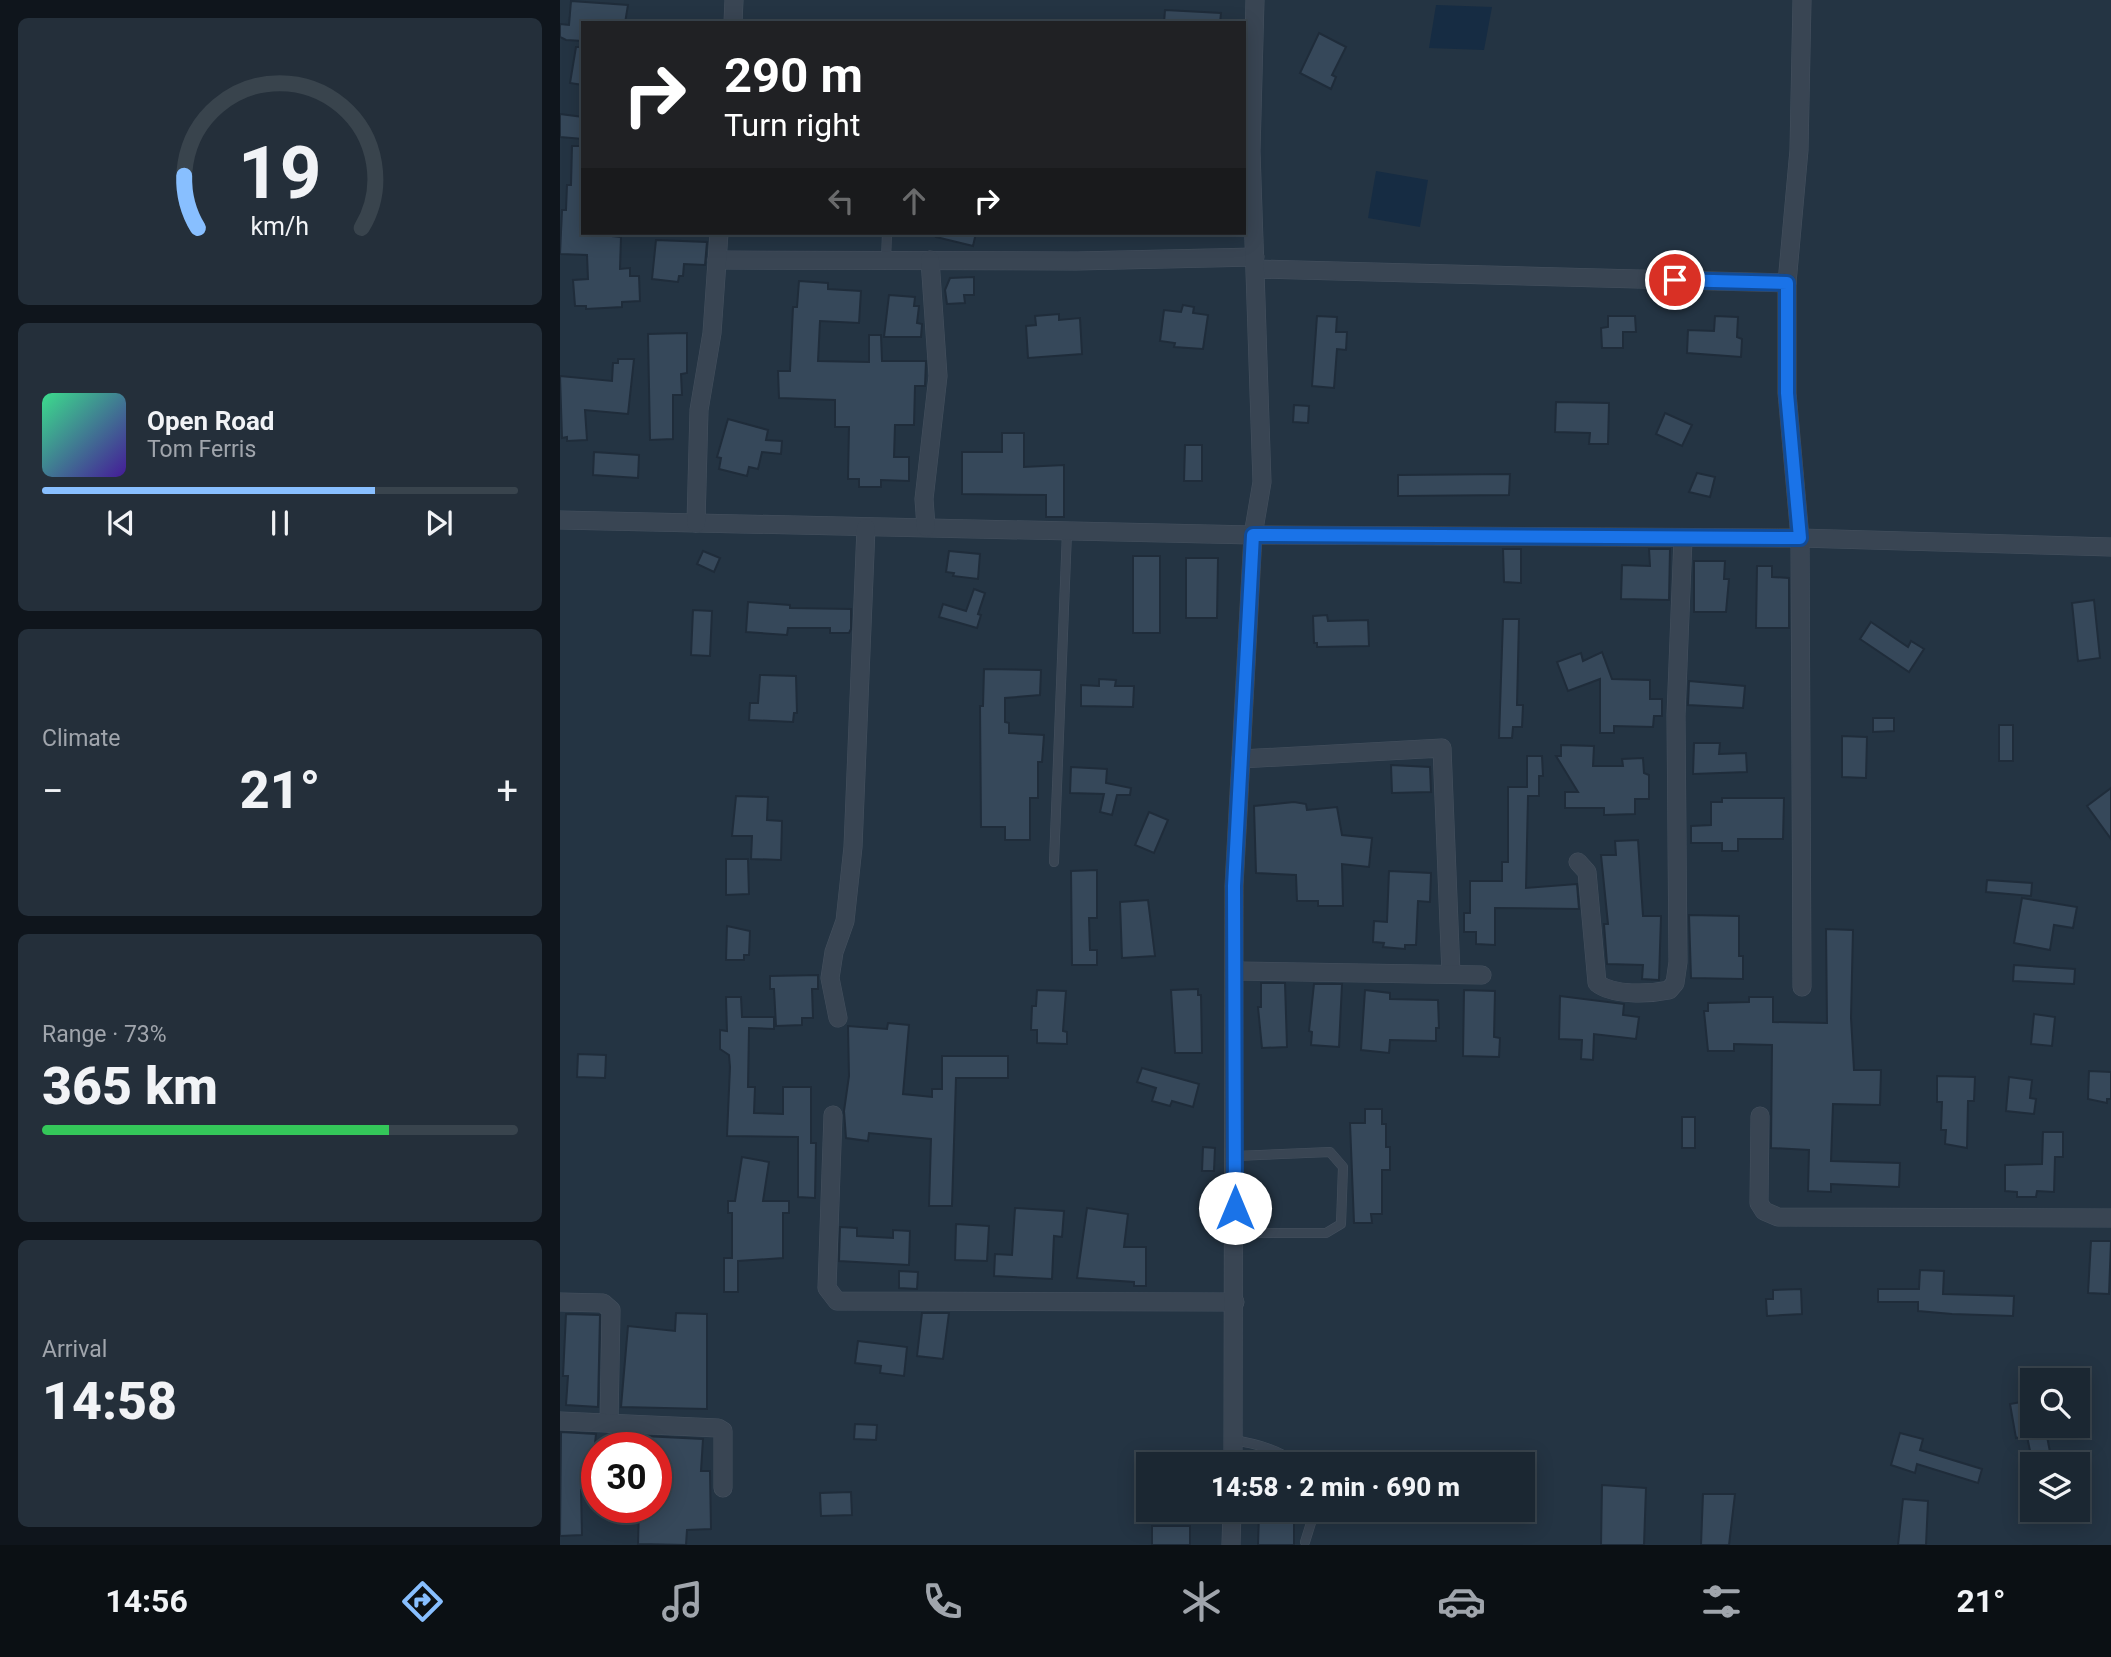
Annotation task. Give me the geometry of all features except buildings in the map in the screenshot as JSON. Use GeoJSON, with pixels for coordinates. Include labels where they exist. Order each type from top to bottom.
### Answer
{"type":"FeatureCollection","features":[{"type":"Feature","properties":{"kind":"street"},"geometry":{"type":"LineString","coordinates":[[733,21],[734,0]]}},
{"type":"Feature","properties":{"kind":"street"},"geometry":{"type":"LineString","coordinates":[[1233,1452],[1236,1156],[1234,886],[1253,535],[1262,482],[1251,151],[1255,0]]}},
{"type":"Feature","properties":{"kind":"street"},"geometry":{"type":"LineString","coordinates":[[1802,0],[1799,150],[1787,283],[1787,393],[1800,538],[1802,988]]}},
{"type":"Feature","properties":{"kind":"street"},"geometry":{"type":"LineString","coordinates":[[696,523],[699,410],[709,365],[719,235]]}},
{"type":"Feature","properties":{"kind":"street"},"geometry":{"type":"LineString","coordinates":[[717,260],[1255,263],[1787,283]]}},
{"type":"Feature","properties":{"kind":"street"},"geometry":{"type":"LineString","coordinates":[[926,527],[924,499],[938,376],[930,260]]}},
{"type":"Feature","properties":{"kind":"street"},"geometry":{"type":"LineString","coordinates":[[560,520],[1253,535],[1800,538],[2111,547]]}},
{"type":"Feature","properties":{"kind":"street"},"geometry":{"type":"LineString","coordinates":[[838,1018],[830,978],[834,952],[845,921],[853,847],[866,528]]}},
{"type":"Feature","properties":{"kind":"street"},"geometry":{"type":"LineString","coordinates":[[1578,862],[1587,872],[1597,984],[1604,989],[1655,993],[1669,990],[1675,983],[1678,962],[1676,715],[1684,538]]}},
{"type":"Feature","properties":{"kind":"street"},"geometry":{"type":"LineString","coordinates":[[1241,759],[1442,748],[1451,974]]}},
{"type":"Feature","properties":{"kind":"street"},"geometry":{"type":"LineString","coordinates":[[1236,971],[1482,975]]}},
{"type":"Feature","properties":{"kind":"street"},"geometry":{"type":"LineString","coordinates":[[833,1115],[827,1288],[837,1301],[1235,1303]]}},
{"type":"Feature","properties":{"kind":"street"},"geometry":{"type":"LineString","coordinates":[[1760,1116],[1759,1203],[1764,1211],[1778,1217],[2111,1218]]}},
{"type":"Feature","properties":{"kind":"street"},"geometry":{"type":"LineString","coordinates":[[560,1302],[603,1303],[611,1310],[609,1423]]}},
{"type":"Feature","properties":{"kind":"street"},"geometry":{"type":"LineString","coordinates":[[560,1421],[711,1427],[723,1431],[723,1488]]}},
{"type":"Feature","properties":{"kind":"street"},"geometry":{"type":"LineString","coordinates":[[1231,1545],[1232,1522]]}},
{"type":"Feature","properties":{"kind":"lane"},"geometry":{"type":"LineString","coordinates":[[886,260],[887,235]]}},
{"type":"Feature","properties":{"kind":"lane"},"geometry":{"type":"LineString","coordinates":[[1054,862],[1067,532]]}},
{"type":"Feature","properties":{"kind":"lane"},"geometry":{"type":"LineString","coordinates":[[1235,1234],[1326,1233],[1341,1224],[1343,1167],[1330,1152],[1236,1156]]}},
{"type":"Feature","properties":{"kind":"lane"},"geometry":{"type":"LineString","coordinates":[[1233,1440],[1260,1444],[1281,1452]]}},
{"type":"Feature","properties":{"kind":"lane"},"geometry":{"type":"LineString","coordinates":[[1306,1542],[1312,1522]]}},
{"type":"Feature","properties":{"kind":"water"},"geometry":{"type":"Polygon","coordinates":[[[1436,5],[1492,7],[1484,50],[1429,48],[1436,5]]]}},
{"type":"Feature","properties":{"kind":"water"},"geometry":{"type":"Polygon","coordinates":[[[1376,171],[1428,180],[1420,227],[1368,218],[1376,171]]]}},
{"type":"Feature","properties":{"kind":"route"},"geometry":{"type":"LineString","coordinates":[[1235,1208],[1234,886],[1253,535],[1800,538],[1787,393],[1787,283],[1675,280]]}}]}
